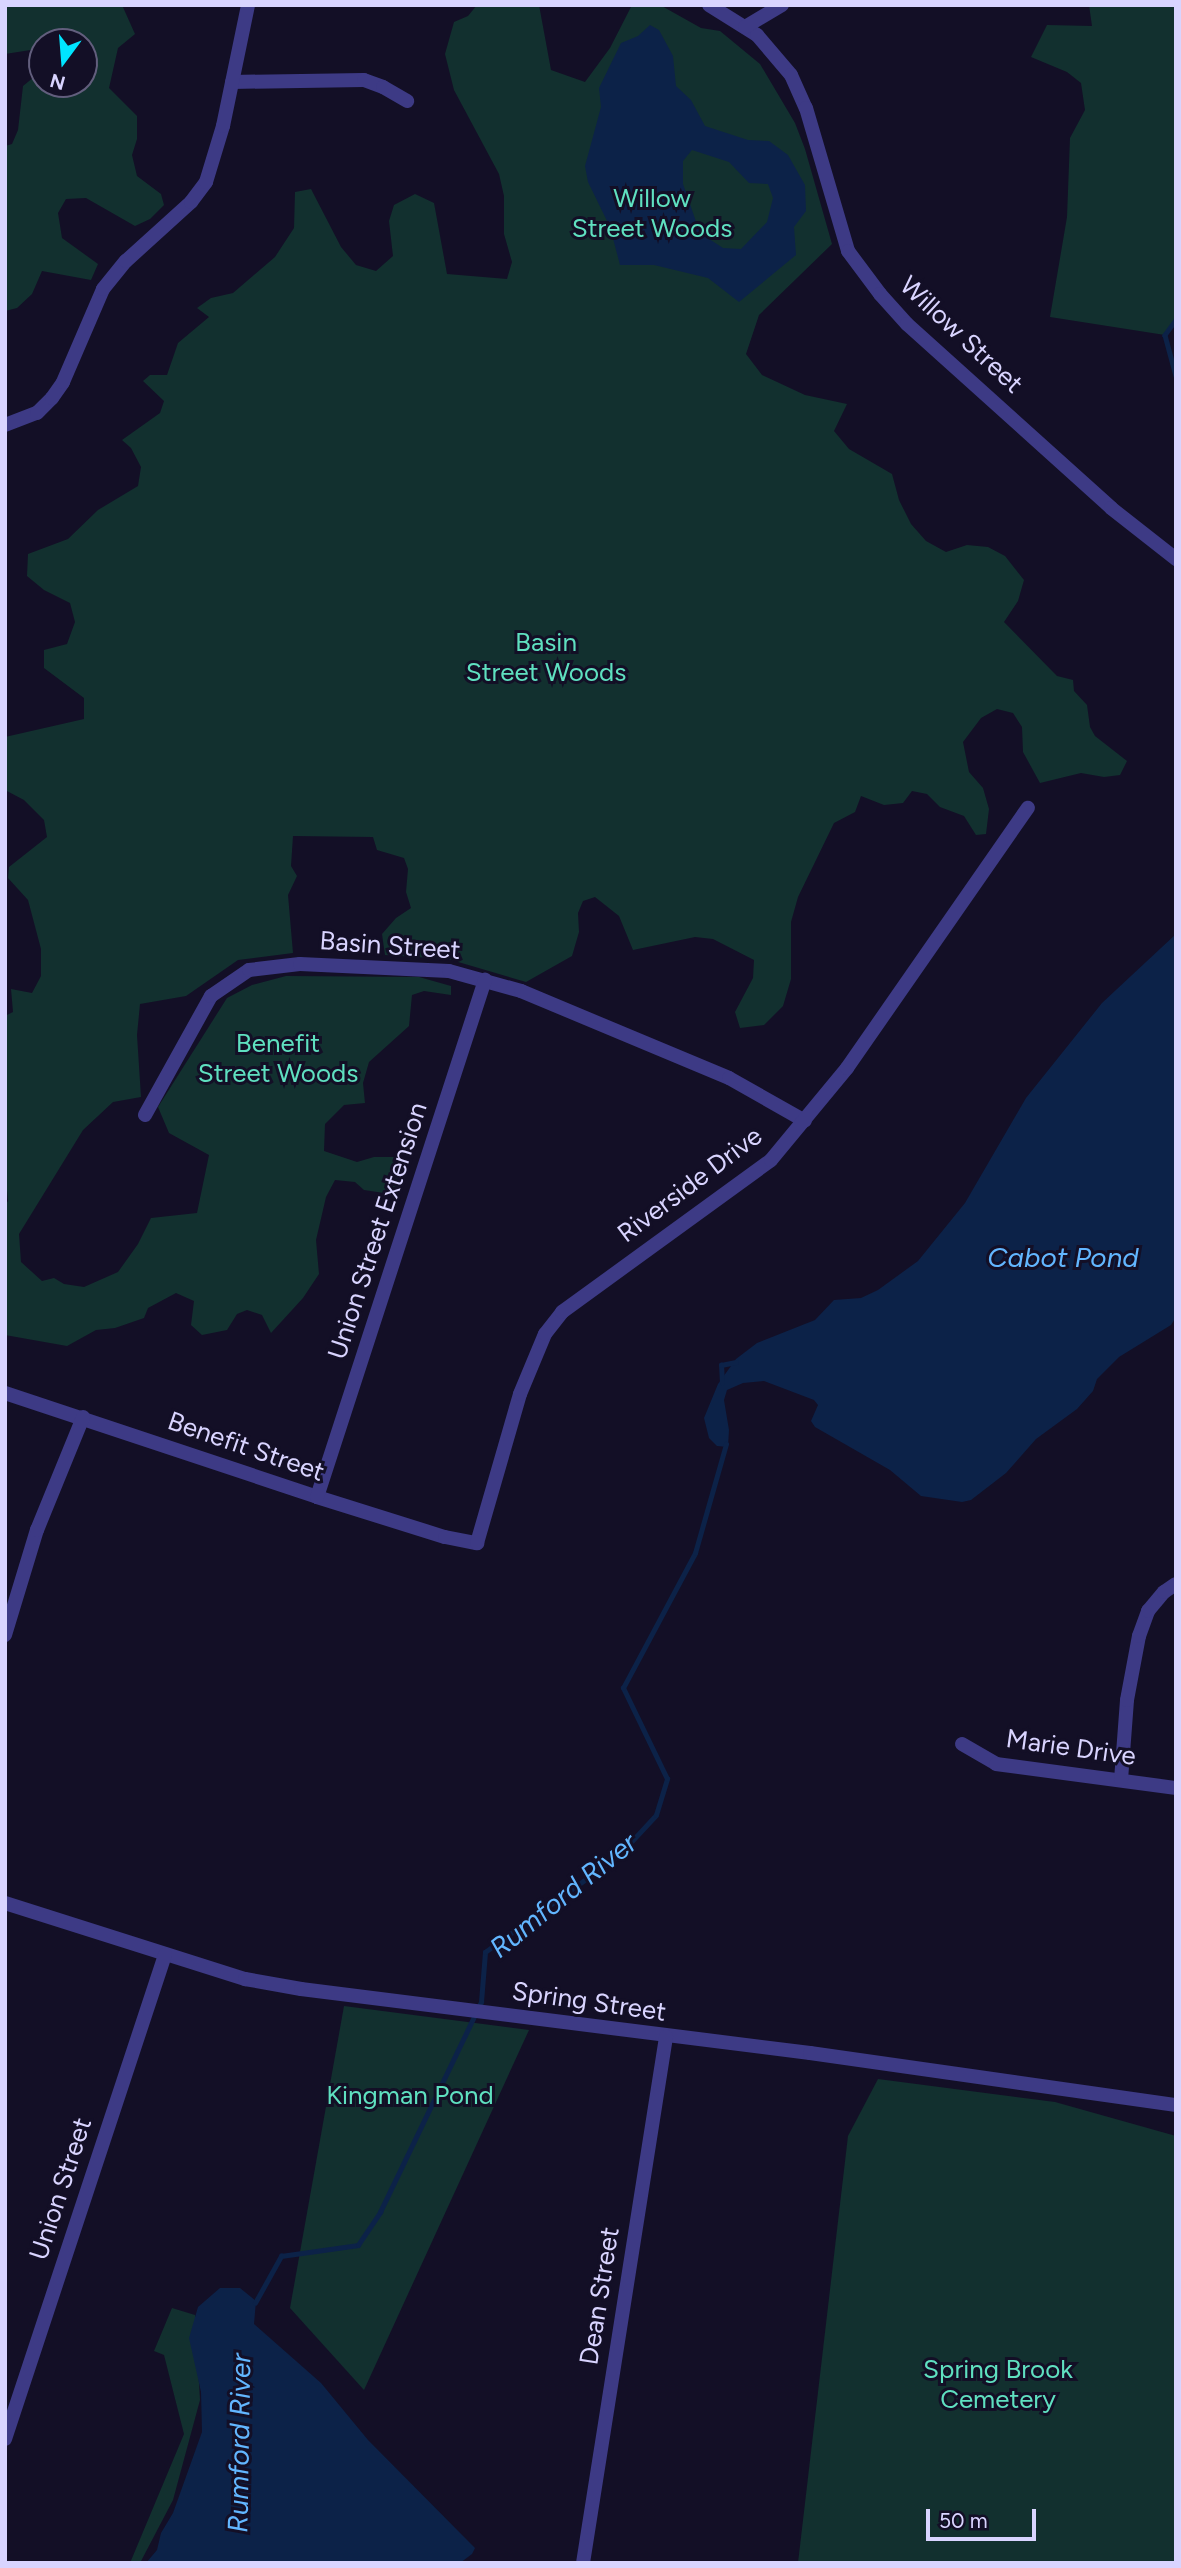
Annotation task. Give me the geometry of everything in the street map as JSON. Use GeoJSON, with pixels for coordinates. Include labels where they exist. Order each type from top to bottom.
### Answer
{"type":"FeatureCollection","features":[{"type":"Feature","properties":{"kind":"street"},"geometry":{"type":"LineString","coordinates":[[5,425],[37,413],[52,398],[63,382],[103,289],[126,261],[191,202],[206,181],[215,159],[248,5]]}},
{"type":"Feature","properties":{"kind":"street","name":"Willow Street"},"geometry":{"type":"LineString","coordinates":[[709,5],[757,34],[791,75],[806,108],[848,251],[880,294],[907,324],[1111,508],[1176,559]]}},
{"type":"Feature","properties":{"kind":"street"},"geometry":{"type":"LineString","coordinates":[[745,27],[782,5]]}},
{"type":"Feature","properties":{"kind":"street"},"geometry":{"type":"LineString","coordinates":[[232,82],[364,80],[407,101]]}},
{"type":"Feature","properties":{"kind":"street","name":"Riverside Drive"},"geometry":{"type":"LineString","coordinates":[[473,1543],[477,1543],[520,1394],[539,1343],[562,1312],[771,1160],[847,1068],[1028,808]]}},
{"type":"Feature","properties":{"kind":"street","name":"Basin Street"},"geometry":{"type":"LineString","coordinates":[[145,1115],[211,996],[249,970],[300,964],[412,967],[449,971],[521,991],[620,1030],[729,1078],[805,1121]]}},
{"type":"Feature","properties":{"kind":"street","name":"Union Street Extension"},"geometry":{"type":"LineString","coordinates":[[317,1497],[485,980]]}},
{"type":"Feature","properties":{"kind":"street","name":"Benefit Street"},"geometry":{"type":"LineString","coordinates":[[5,1393],[317,1497],[473,1543]]}},
{"type":"Feature","properties":{"kind":"street"},"geometry":{"type":"LineString","coordinates":[[5,1636],[37,1530],[83,1417]]}},
{"type":"Feature","properties":{"kind":"street"},"geometry":{"type":"LineString","coordinates":[[1121,1780],[1127,1700],[1139,1636],[1148,1611],[1164,1592],[1176,1584]]}},
{"type":"Feature","properties":{"kind":"street","name":"Marie Drive"},"geometry":{"type":"LineString","coordinates":[[962,1744],[996,1764],[1176,1788]]}},
{"type":"Feature","properties":{"kind":"street","name":"Spring Street"},"geometry":{"type":"LineString","coordinates":[[5,1903],[245,1979],[301,1989],[666,2037],[823,2054],[1176,2105]]}},
{"type":"Feature","properties":{"kind":"street","name":"Union Street"},"geometry":{"type":"LineString","coordinates":[[5,2440],[165,1955]]}},
{"type":"Feature","properties":{"kind":"street","name":"Dean Street"},"geometry":{"type":"LineString","coordinates":[[583,2563],[666,2037]]}},
{"type":"Feature","properties":{"kind":"green space"},"geometry":{"type":"Polygon","coordinates":[[[5,5],[122,5],[135,34],[118,48],[109,88],[137,116],[137,139],[132,155],[137,176],[161,194],[164,205],[150,219],[135,226],[86,198],[66,199],[58,213],[62,238],[98,264],[91,280],[42,271],[32,294],[17,308],[5,311],[5,146],[12,144],[18,130],[23,86],[28,82],[28,98],[98,98],[98,28],[28,28],[28,50],[5,54],[5,5]]]}},
{"type":"Feature","properties":{"kind":"green space","name":"Basin Street Woods"},"geometry":{"type":"Polygon","coordinates":[[[477,5],[539,5],[551,70],[585,82],[610,48],[632,5],[660,5],[701,28],[720,31],[760,64],[795,123],[832,244],[759,315],[746,354],[762,375],[805,395],[847,404],[834,431],[849,449],[892,474],[899,500],[911,524],[926,541],[946,552],[967,545],[988,547],[1005,556],[1024,580],[1018,601],[1004,622],[1057,676],[1073,680],[1074,691],[1087,705],[1090,727],[1095,736],[1127,761],[1120,775],[1104,777],[1081,773],[1040,783],[1023,752],[1022,727],[1013,713],[997,709],[981,718],[963,742],[969,772],[983,788],[989,809],[986,834],[976,835],[964,816],[940,807],[927,794],[912,791],[903,803],[884,805],[861,796],[855,812],[834,823],[798,897],[791,922],[791,979],[783,1006],[764,1025],[740,1028],[735,1012],[753,978],[754,960],[713,939],[695,937],[633,950],[619,916],[595,897],[583,901],[578,913],[579,932],[572,956],[526,982],[448,959],[385,955],[382,934],[396,918],[411,908],[406,892],[408,869],[404,858],[377,850],[373,837],[293,836],[291,866],[297,876],[288,895],[293,953],[238,960],[186,996],[140,1004],[137,1035],[141,1097],[113,1102],[83,1130],[19,1234],[21,1262],[42,1281],[54,1278],[64,1284],[84,1287],[118,1272],[138,1244],[151,1218],[197,1213],[209,1155],[169,1133],[158,1107],[227,998],[252,985],[286,976],[419,977],[451,986],[451,995],[424,991],[412,995],[409,1026],[369,1062],[363,1083],[365,1103],[344,1105],[325,1124],[324,1151],[357,1162],[374,1157],[395,1157],[408,1165],[402,1186],[384,1193],[364,1190],[355,1182],[335,1180],[326,1197],[316,1240],[319,1274],[303,1298],[271,1333],[262,1315],[247,1310],[237,1314],[227,1330],[202,1335],[191,1325],[194,1301],[176,1293],[148,1308],[144,1318],[115,1328],[96,1330],[67,1346],[5,1335],[5,1205],[8,1201],[5,1170],[5,1016],[13,1012],[11,989],[32,993],[41,976],[41,949],[28,900],[8,878],[9,867],[47,837],[44,820],[24,800],[5,790],[5,737],[84,719],[84,698],[44,668],[44,650],[67,644],[75,622],[70,603],[44,590],[27,576],[28,554],[68,539],[98,510],[138,486],[141,467],[131,448],[122,440],[160,413],[164,401],[143,381],[150,375],[167,375],[178,343],[209,317],[197,308],[211,298],[233,293],[275,257],[294,228],[295,192],[311,189],[341,247],[356,265],[376,271],[393,256],[389,221],[394,205],[415,194],[434,203],[447,274],[507,279],[512,262],[504,234],[504,196],[499,174],[454,90],[445,54],[454,22],[468,16],[477,5]]]}},
{"type":"Feature","properties":{"kind":"green space"},"geometry":{"type":"Polygon","coordinates":[[[1089,5],[1176,5],[1176,320],[1165,335],[1050,317],[1067,217],[1070,138],[1085,110],[1081,83],[1067,72],[1031,57],[1047,25],[1092,26],[1089,5]]]}},
{"type":"Feature","properties":{"kind":"green space","name":"Kingman Pond"},"geometry":{"type":"Polygon","coordinates":[[[344,2006],[529,2030],[364,2390],[290,2308],[344,2006]]]}},
{"type":"Feature","properties":{"kind":"green space","name":"Spring Brook Cemetery"},"geometry":{"type":"Polygon","coordinates":[[[878,2079],[1055,2102],[1176,2136],[1176,2563],[798,2563],[848,2136],[878,2079]]]}},
{"type":"Feature","properties":{"kind":"green space"},"geometry":{"type":"Polygon","coordinates":[[[172,2308],[195,2315],[200,2400],[173,2500],[140,2563],[130,2563],[184,2434],[164,2355],[154,2351],[172,2308]]]}},
{"type":"Feature","properties":{"kind":"water"},"geometry":{"type":"Polygon","coordinates":[[[650,25],[659,30],[673,56],[676,86],[691,100],[705,126],[748,140],[769,141],[788,155],[805,185],[806,211],[794,227],[796,255],[739,302],[708,278],[654,265],[620,265],[610,227],[588,182],[585,166],[601,107],[599,88],[621,43],[638,36],[650,25]],[[692,150],[683,161],[683,184],[700,233],[723,248],[741,249],[767,222],[773,198],[768,184],[749,183],[729,162],[692,150]]]}},
{"type":"Feature","properties":{"kind":"water","name":"Cabot Pond"},"geometry":{"type":"Polygon","coordinates":[[[1176,934],[1176,1317],[1171,1325],[1119,1357],[1097,1379],[1093,1391],[1077,1409],[1036,1439],[1006,1473],[971,1500],[962,1502],[921,1496],[890,1470],[815,1427],[811,1421],[818,1405],[814,1400],[764,1381],[743,1383],[727,1390],[724,1400],[729,1430],[728,1447],[717,1446],[709,1438],[704,1418],[718,1384],[736,1359],[757,1343],[815,1320],[834,1300],[861,1298],[878,1290],[918,1261],[965,1203],[1026,1098],[1102,1003],[1176,934]]]}},
{"type":"Feature","properties":{"kind":"water"},"geometry":{"type":"Polygon","coordinates":[[[220,2288],[240,2288],[256,2301],[254,2324],[321,2383],[368,2440],[475,2548],[472,2554],[460,2563],[146,2563],[157,2550],[161,2533],[173,2513],[202,2432],[201,2392],[189,2338],[198,2307],[220,2288]]]}},
{"type":"Feature","properties":{"kind":"waterway","name":"Rumford River"},"geometry":{"type":"LineString","coordinates":[[1176,320],[1165,335],[1176,376]]}},
{"type":"Feature","properties":{"kind":"waterway","name":"Rumford River"},"geometry":{"type":"LineString","coordinates":[[722,1383],[721,1365],[736,1362]]}},
{"type":"Feature","properties":{"kind":"waterway","name":"Rumford River"},"geometry":{"type":"LineString","coordinates":[[255,2303],[281,2256],[358,2245],[380,2212],[481,2002],[485,1952],[619,1855],[656,1815],[667,1779],[623,1688],[695,1553],[726,1444]]}},
{"type":"Feature","properties":{"kind":"park label","name":"Willow Street Woods"},"geometry":{"type":"Point","coordinates":[652,214]}},
{"type":"Feature","properties":{"kind":"park label","name":"Benefit Street Woods"},"geometry":{"type":"Point","coordinates":[278,1059]}}]}
